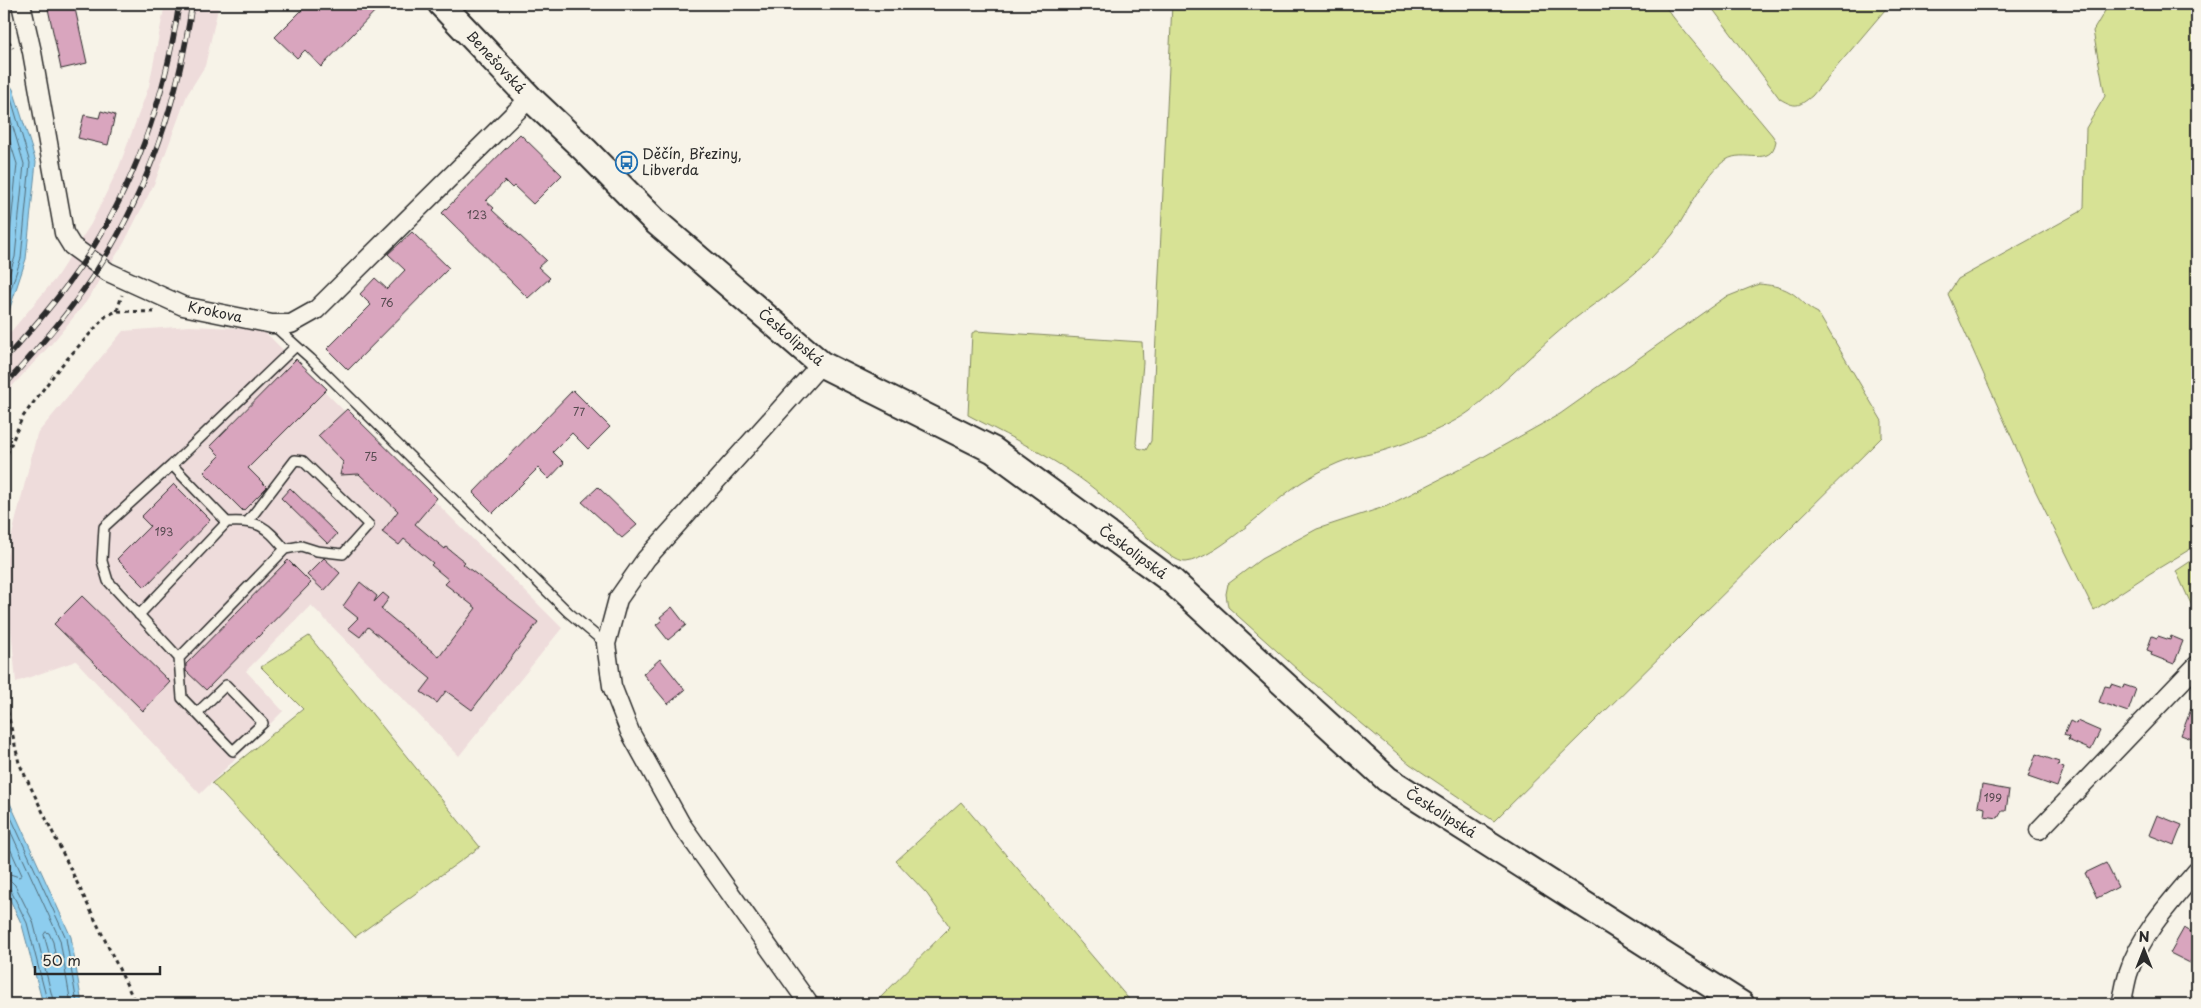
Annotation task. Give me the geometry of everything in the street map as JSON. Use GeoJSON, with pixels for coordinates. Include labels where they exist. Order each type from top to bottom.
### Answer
{"type":"FeatureCollection","features":[{"type":"Feature","properties":{"kind":"main road","name":"Benešovská"},"geometry":{"type":"LineString","coordinates":[[441,4],[530,98]]}},
{"type":"Feature","properties":{"kind":"main road","name":"Českolipská"},"geometry":{"type":"LineString","coordinates":[[530,98],[585,150],[655,221],[821,364],[993,450],[1172,581],[1387,779],[1741,1004]]}},
{"type":"Feature","properties":{"kind":"street","name":"Krokova"},"geometry":{"type":"LineString","coordinates":[[20,4],[32,52],[64,234],[72,246],[108,272],[183,306],[272,324],[291,324],[316,310],[530,98]]}},
{"type":"Feature","properties":{"kind":"street"},"geometry":{"type":"LineString","coordinates":[[809,1004],[681,824],[630,732],[612,686],[606,644],[618,599],[646,559],[821,364]]}},
{"type":"Feature","properties":{"kind":"street"},"geometry":{"type":"LineString","coordinates":[[2040,830],[2197,665]]}},
{"type":"Feature","properties":{"kind":"street"},"geometry":{"type":"LineString","coordinates":[[2121,1004],[2129,973],[2141,945],[2153,926],[2197,871]]}},
{"type":"Feature","properties":{"kind":"lane"},"geometry":{"type":"LineString","coordinates":[[272,324],[568,612],[606,644]]}},
{"type":"Feature","properties":{"kind":"lane"},"geometry":{"type":"LineString","coordinates":[[197,713],[226,685],[263,723],[233,751],[182,698],[179,658],[108,581],[102,561],[104,528],[296,346]]}},
{"type":"Feature","properties":{"kind":"lane"},"geometry":{"type":"LineString","coordinates":[[179,658],[285,550],[301,546],[343,554],[369,525],[303,461],[295,460],[249,520]]}},
{"type":"Feature","properties":{"kind":"lane"},"geometry":{"type":"LineString","coordinates":[[172,465],[228,522]]}},
{"type":"Feature","properties":{"kind":"lane"},"geometry":{"type":"LineString","coordinates":[[139,615],[228,522],[249,520],[268,530],[285,550]]}},
{"type":"Feature","properties":{"kind":"path"},"geometry":{"type":"LineString","coordinates":[[4,461],[22,418],[59,368],[106,316],[117,311],[169,311],[183,306]]}},
{"type":"Feature","properties":{"kind":"path"},"geometry":{"type":"LineString","coordinates":[[4,696],[19,763],[136,1004]]}},
{"type":"Feature","properties":{"kind":"shaded area"},"geometry":{"type":"Polygon","coordinates":[[[165,4],[219,4],[205,66],[187,95],[155,182],[124,243],[86,302],[54,341],[4,395],[4,340],[55,279],[91,224],[119,167],[149,86],[165,4]]]}},
{"type":"Feature","properties":{"kind":"shaded area"},"geometry":{"type":"Polygon","coordinates":[[[189,326],[262,329],[562,628],[459,756],[311,605],[246,671],[283,711],[200,794],[76,661],[16,682],[5,563],[37,434],[123,331],[189,326]]]}},
{"type":"Feature","properties":{"kind":"green space"},"geometry":{"type":"Polygon","coordinates":[[[1172,4],[1663,4],[1776,141],[1769,154],[1733,157],[1719,166],[1704,183],[1673,234],[1643,266],[1560,331],[1470,411],[1451,423],[1415,439],[1382,451],[1343,461],[1324,469],[1290,490],[1245,528],[1213,551],[1185,562],[1169,555],[1095,489],[1061,465],[968,415],[972,333],[976,331],[1142,342],[1143,363],[1136,443],[1138,448],[1146,450],[1151,441],[1172,4]]]}},
{"type":"Feature","properties":{"kind":"green space"},"geometry":{"type":"Polygon","coordinates":[[[1709,4],[1890,4],[1812,96],[1800,104],[1793,105],[1780,99],[1709,4]]]}},
{"type":"Feature","properties":{"kind":"green space"},"geometry":{"type":"Polygon","coordinates":[[[2109,4],[2197,4],[2197,545],[2094,610],[2035,490],[1948,294],[1958,279],[2080,212],[2084,207],[2086,128],[2105,96],[2093,31],[2109,4]]]}},
{"type":"Feature","properties":{"kind":"green space"},"geometry":{"type":"Polygon","coordinates":[[[1759,284],[1786,290],[1818,313],[1882,421],[1882,437],[1494,821],[1410,764],[1298,670],[1228,607],[1226,594],[1228,584],[1261,559],[1317,529],[1387,506],[1474,462],[1560,414],[1724,298],[1759,284]]]}},
{"type":"Feature","properties":{"kind":"green space"},"geometry":{"type":"Polygon","coordinates":[[[2197,557],[2197,617],[2176,571],[2197,557]]]}},
{"type":"Feature","properties":{"kind":"green space"},"geometry":{"type":"Polygon","coordinates":[[[309,636],[480,847],[355,937],[212,783],[303,709],[261,667],[309,636]]]}},
{"type":"Feature","properties":{"kind":"green space"},"geometry":{"type":"Polygon","coordinates":[[[961,802],[1133,1004],[876,1004],[950,927],[927,894],[896,861],[961,802]]]}},
{"type":"Feature","properties":{"kind":"water"},"geometry":{"type":"Polygon","coordinates":[[[4,77],[13,89],[36,162],[26,259],[4,326],[4,77]]]}},
{"type":"Feature","properties":{"kind":"water"},"geometry":{"type":"Polygon","coordinates":[[[4,790],[71,937],[82,1004],[43,1004],[22,925],[4,887],[4,790]]]}},
{"type":"Feature","properties":{"kind":"building"},"geometry":{"type":"Polygon","coordinates":[[[47,4],[74,4],[87,63],[61,69],[47,4]]]}},
{"type":"Feature","properties":{"kind":"building"},"geometry":{"type":"Polygon","coordinates":[[[308,4],[382,4],[321,67],[305,50],[297,58],[275,37],[308,4]]]}},
{"type":"Feature","properties":{"kind":"building"},"geometry":{"type":"Polygon","coordinates":[[[101,111],[115,115],[108,145],[78,138],[84,115],[99,118],[101,111]]]}},
{"type":"Feature","properties":{"kind":"building"},"geometry":{"type":"Polygon","coordinates":[[[520,134],[562,175],[533,204],[514,186],[512,188],[505,181],[486,201],[494,208],[492,210],[546,260],[538,267],[550,278],[528,298],[442,213],[520,134]]]}},
{"type":"Feature","properties":{"kind":"building"},"geometry":{"type":"Polygon","coordinates":[[[412,232],[449,268],[348,370],[327,349],[371,305],[360,294],[375,278],[387,289],[405,270],[388,254],[412,232]]]}},
{"type":"Feature","properties":{"kind":"building"},"geometry":{"type":"Polygon","coordinates":[[[296,359],[327,389],[248,468],[267,487],[243,511],[204,472],[220,456],[210,446],[296,359]]]}},
{"type":"Feature","properties":{"kind":"building"},"geometry":{"type":"Polygon","coordinates":[[[573,390],[610,427],[588,449],[572,433],[553,452],[564,463],[549,479],[538,468],[493,513],[473,493],[573,390]]]}},
{"type":"Feature","properties":{"kind":"building"},"geometry":{"type":"Polygon","coordinates":[[[347,409],[437,498],[415,524],[538,622],[472,710],[446,691],[437,703],[421,692],[431,679],[368,627],[360,637],[348,628],[358,618],[343,606],[360,582],[377,596],[374,602],[383,593],[389,598],[381,609],[439,657],[476,608],[445,584],[449,580],[431,565],[433,563],[404,539],[399,545],[382,532],[398,511],[359,474],[340,475],[343,462],[318,436],[347,409]]]}},
{"type":"Feature","properties":{"kind":"building"},"geometry":{"type":"Polygon","coordinates":[[[174,484],[210,520],[145,587],[117,559],[150,526],[141,517],[174,484]]]}},
{"type":"Feature","properties":{"kind":"building"},"geometry":{"type":"Polygon","coordinates":[[[598,487],[637,525],[622,538],[582,502],[598,487]]]}},
{"type":"Feature","properties":{"kind":"building"},"geometry":{"type":"Polygon","coordinates":[[[290,488],[337,534],[328,544],[281,498],[290,488]]]}},
{"type":"Feature","properties":{"kind":"building"},"geometry":{"type":"Polygon","coordinates":[[[324,558],[340,573],[324,591],[307,575],[324,558]]]}},
{"type":"Feature","properties":{"kind":"building"},"geometry":{"type":"Polygon","coordinates":[[[288,560],[311,583],[206,690],[186,671],[186,664],[288,560]]]}},
{"type":"Feature","properties":{"kind":"building"},"geometry":{"type":"Polygon","coordinates":[[[82,596],[170,682],[143,711],[54,624],[82,596]]]}},
{"type":"Feature","properties":{"kind":"building"},"geometry":{"type":"Polygon","coordinates":[[[672,607],[686,625],[668,640],[656,625],[662,620],[660,617],[672,607]]]}},
{"type":"Feature","properties":{"kind":"building"},"geometry":{"type":"Polygon","coordinates":[[[2152,636],[2170,640],[2171,636],[2183,641],[2174,664],[2151,655],[2152,652],[2147,650],[2152,636]]]}},
{"type":"Feature","properties":{"kind":"building"},"geometry":{"type":"Polygon","coordinates":[[[660,659],[685,690],[668,704],[643,674],[660,659]]]}},
{"type":"Feature","properties":{"kind":"building"},"geometry":{"type":"Polygon","coordinates":[[[2111,684],[2123,688],[2124,685],[2136,689],[2128,712],[2099,702],[2105,686],[2110,687],[2111,684]]]}},
{"type":"Feature","properties":{"kind":"building"},"geometry":{"type":"Polygon","coordinates":[[[2197,696],[2197,741],[2181,735],[2197,696]]]}},
{"type":"Feature","properties":{"kind":"building"},"geometry":{"type":"Polygon","coordinates":[[[2070,721],[2076,724],[2077,721],[2100,731],[2091,750],[2068,740],[2069,737],[2064,735],[2070,721]]]}},
{"type":"Feature","properties":{"kind":"building"},"geometry":{"type":"Polygon","coordinates":[[[2036,754],[2059,762],[2058,766],[2064,768],[2057,787],[2028,777],[2036,754]]]}},
{"type":"Feature","properties":{"kind":"building"},"geometry":{"type":"Polygon","coordinates":[[[1982,785],[2009,790],[2006,811],[2002,811],[1998,818],[1984,816],[1985,808],[1978,806],[1982,785]]]}},
{"type":"Feature","properties":{"kind":"building"},"geometry":{"type":"Polygon","coordinates":[[[2157,815],[2182,825],[2174,845],[2149,835],[2157,815]]]}},
{"type":"Feature","properties":{"kind":"building"},"geometry":{"type":"Polygon","coordinates":[[[2106,863],[2118,887],[2097,898],[2085,873],[2106,863]]]}},
{"type":"Feature","properties":{"kind":"building"},"geometry":{"type":"Polygon","coordinates":[[[2184,928],[2197,935],[2197,949],[2190,963],[2170,953],[2184,928]]]}},
{"type":"Feature","properties":{"kind":"railway"},"geometry":{"type":"LineString","coordinates":[[4,360],[65,288],[87,256],[125,189],[153,117],[164,80],[179,4]]}},
{"type":"Feature","properties":{"kind":"railway"},"geometry":{"type":"LineString","coordinates":[[4,386],[51,333],[77,299],[100,266],[138,195],[166,121],[177,82],[192,4]]}},
{"type":"Feature","properties":{"kind":"place","name":"Děčín, Březiny, Libverda"},"geometry":{"type":"Point","coordinates":[626,162]}}]}
